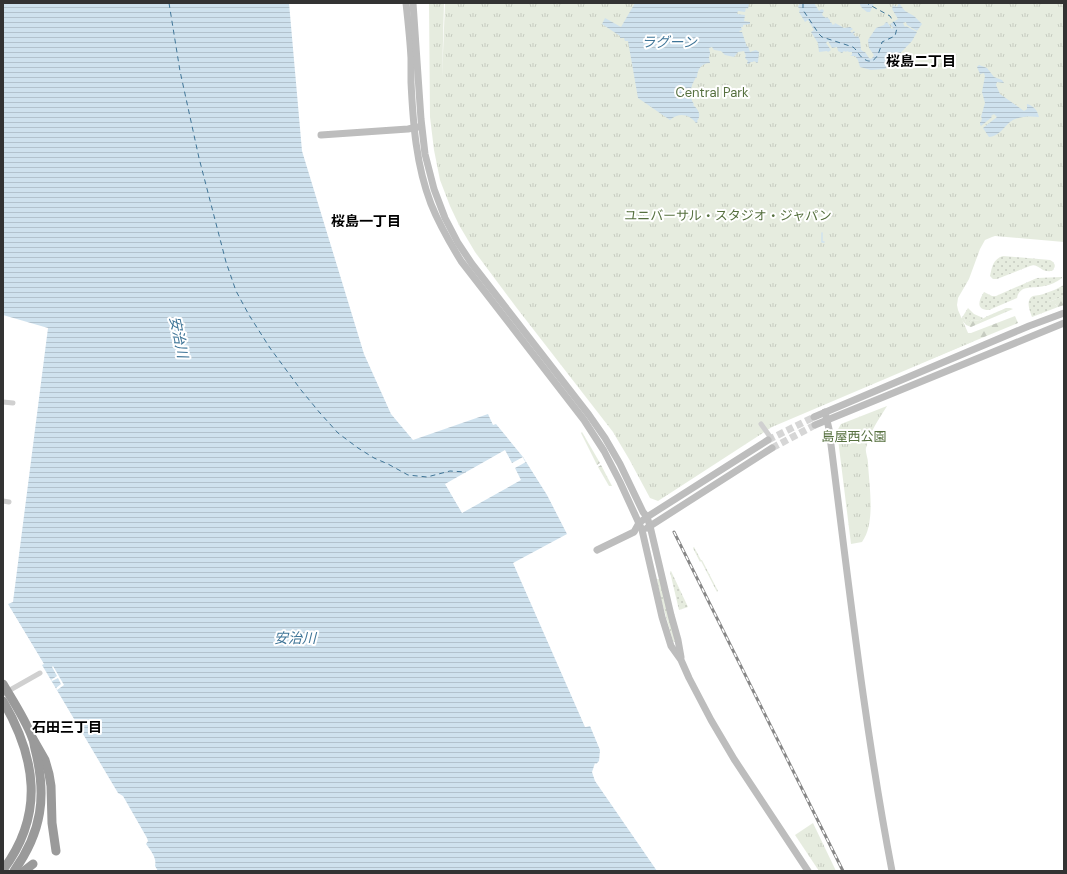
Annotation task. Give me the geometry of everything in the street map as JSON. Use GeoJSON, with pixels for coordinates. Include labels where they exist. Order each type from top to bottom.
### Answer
{"type":"FeatureCollection","features":[{"type":"Feature","properties":{"kind":"highway"},"geometry":{"type":"LineString","coordinates":[[3,684],[45,760],[51,786],[52,823],[56,851]]}},
{"type":"Feature","properties":{"kind":"highway"},"geometry":{"type":"LineString","coordinates":[[3,701],[17,728],[26,751],[30,768],[32,793],[29,815],[21,839],[4,870]]}},
{"type":"Feature","properties":{"kind":"highway"},"geometry":{"type":"LineString","coordinates":[[13,871],[31,844],[37,826],[41,803],[41,776],[32,738]]}},
{"type":"Feature","properties":{"kind":"highway"},"geometry":{"type":"LineString","coordinates":[[24,871],[33,864]]}},
{"type":"Feature","properties":{"kind":"street"},"geometry":{"type":"LineString","coordinates":[[406,3],[411,59],[411,80],[418,127],[434,190],[445,218],[472,264],[589,415],[605,438],[620,464],[650,526],[678,640],[681,660]]}},
{"type":"Feature","properties":{"kind":"street"},"geometry":{"type":"LineString","coordinates":[[413,3],[418,155],[431,204],[449,241],[461,261],[584,420],[604,451],[642,530],[662,617],[671,646],[681,660],[711,720],[734,758],[808,871]]}},
{"type":"Feature","properties":{"kind":"street"},"geometry":{"type":"LineString","coordinates":[[321,135],[418,127]]}},
{"type":"Feature","properties":{"kind":"street"},"geometry":{"type":"LineString","coordinates":[[814,417],[1024,328],[1064,313]]}},
{"type":"Feature","properties":{"kind":"street"},"geometry":{"type":"LineString","coordinates":[[815,425],[1064,323]]}},
{"type":"Feature","properties":{"kind":"street"},"geometry":{"type":"LineString","coordinates":[[3,402],[13,403]]}},
{"type":"Feature","properties":{"kind":"street"},"geometry":{"type":"LineString","coordinates":[[825,412],[829,429],[872,759],[892,871]]}},
{"type":"Feature","properties":{"kind":"street"},"geometry":{"type":"LineString","coordinates":[[634,532],[639,523],[769,439],[760,424]]}},
{"type":"Feature","properties":{"kind":"street"},"geometry":{"type":"LineString","coordinates":[[597,550],[650,526],[772,448]]}},
{"type":"Feature","properties":{"kind":"street"},"geometry":{"type":"LineString","coordinates":[[3,501],[9,502]]}},
{"type":"Feature","properties":{"kind":"street"},"geometry":{"type":"LineString","coordinates":[[3,694],[40,673]]}},
{"type":"Feature","properties":{"kind":"street"},"geometry":{"type":"LineString","coordinates":[[3,857],[13,871]]}},
{"type":"Feature","properties":{"kind":"green space","name":"ユニバーサル・スタジオ・ジャパン"},"geometry":{"type":"Polygon","coordinates":[[[429,3],[444,3],[442,78],[445,3],[1064,3],[1064,242],[995,236],[985,240],[980,249],[969,279],[958,298],[957,305],[972,342],[772,427],[658,501],[650,498],[613,432],[475,252],[450,206],[440,180],[434,150],[430,117],[429,3]]]}},
{"type":"Feature","properties":{"kind":"green space"},"geometry":{"type":"Polygon","coordinates":[[[1003,256],[1050,260],[1053,262],[1055,267],[1052,271],[1049,271],[1034,265],[997,279],[993,279],[990,276],[991,270],[997,259],[1003,256]]]}},
{"type":"Feature","properties":{"kind":"green space"},"geometry":{"type":"Polygon","coordinates":[[[1062,277],[1058,281],[1049,285],[1024,289],[1017,298],[989,310],[985,310],[979,304],[984,292],[992,296],[996,296],[1037,278],[1062,277]]]}},
{"type":"Feature","properties":{"kind":"green space"},"geometry":{"type":"Polygon","coordinates":[[[1064,285],[1064,296],[1049,302],[1049,304],[1055,304],[1058,307],[1032,317],[1029,300],[1033,296],[1043,294],[1064,285]]]}},
{"type":"Feature","properties":{"kind":"green space"},"geometry":{"type":"Polygon","coordinates":[[[1064,296],[1064,305],[1058,307],[1055,304],[1048,304],[1049,302],[1064,296]]]}},
{"type":"Feature","properties":{"kind":"green space"},"geometry":{"type":"Polygon","coordinates":[[[968,308],[974,314],[983,318],[980,321],[973,320],[966,322],[963,316],[968,308]]]}},
{"type":"Feature","properties":{"kind":"green space"},"geometry":{"type":"Polygon","coordinates":[[[1006,308],[1013,309],[971,327],[966,325],[961,319],[963,316],[966,322],[973,320],[980,321],[1006,308]]]}},
{"type":"Feature","properties":{"kind":"green space"},"geometry":{"type":"Polygon","coordinates":[[[1015,316],[1018,323],[875,382],[967,333],[971,333],[1015,316]]]}},
{"type":"Feature","properties":{"kind":"green space","name":"島屋西公園"},"geometry":{"type":"Polygon","coordinates":[[[887,406],[867,442],[866,448],[871,504],[869,525],[862,542],[851,544],[837,431],[841,424],[887,406]]]}},
{"type":"Feature","properties":{"kind":"green space"},"geometry":{"type":"Polygon","coordinates":[[[582,432],[600,463],[597,465],[581,433],[582,432]]]}},
{"type":"Feature","properties":{"kind":"green space"},"geometry":{"type":"Polygon","coordinates":[[[601,465],[612,486],[609,486],[598,467],[601,465]]]}},
{"type":"Feature","properties":{"kind":"green space"},"geometry":{"type":"Polygon","coordinates":[[[694,547],[718,591],[717,592],[701,561],[700,562],[693,548],[694,547]]]}},
{"type":"Feature","properties":{"kind":"green space"},"geometry":{"type":"Polygon","coordinates":[[[671,571],[688,607],[679,610],[670,572],[671,571]]]}},
{"type":"Feature","properties":{"kind":"green space"},"geometry":{"type":"Polygon","coordinates":[[[657,579],[660,579],[675,642],[673,641],[661,599],[657,579]]]}},
{"type":"Feature","properties":{"kind":"green space"},"geometry":{"type":"Polygon","coordinates":[[[813,823],[836,871],[819,871],[795,835],[813,823]]]}},
{"type":"Feature","properties":{"kind":"water","name":"安治川"},"geometry":{"type":"Polygon","coordinates":[[[3,3],[289,3],[302,151],[364,354],[391,414],[413,440],[488,414],[493,425],[496,424],[523,457],[547,495],[567,534],[513,563],[585,727],[590,726],[600,750],[599,761],[596,764],[595,763],[592,772],[595,781],[657,871],[158,871],[155,866],[152,852],[146,844],[148,841],[147,838],[123,796],[118,793],[42,665],[44,664],[8,604],[13,602],[48,328],[3,315],[3,3]]]}},
{"type":"Feature","properties":{"kind":"water","name":"ラグーン"},"geometry":{"type":"Polygon","coordinates":[[[635,3],[749,3],[748,9],[746,8],[745,12],[738,11],[737,14],[745,15],[744,21],[750,22],[750,24],[743,25],[743,27],[741,27],[742,30],[739,31],[742,32],[750,52],[756,50],[759,52],[758,62],[757,63],[754,61],[748,64],[744,51],[738,52],[734,57],[725,55],[721,51],[714,50],[712,47],[709,48],[710,63],[704,64],[700,68],[697,78],[696,77],[690,90],[693,105],[698,110],[699,114],[698,122],[696,123],[684,115],[673,117],[670,120],[638,98],[628,41],[625,41],[624,38],[620,38],[620,36],[602,24],[605,18],[621,27],[635,3]]]}},
{"type":"Feature","properties":{"kind":"water"},"geometry":{"type":"Polygon","coordinates":[[[800,3],[814,3],[819,11],[822,9],[824,11],[822,14],[823,16],[830,20],[832,25],[835,23],[844,28],[850,27],[853,29],[850,31],[852,33],[854,31],[855,32],[853,34],[856,37],[858,36],[861,50],[871,59],[874,55],[869,48],[868,40],[876,28],[887,22],[892,29],[893,28],[890,24],[898,19],[892,9],[893,5],[897,7],[899,3],[905,11],[914,16],[922,24],[917,31],[907,25],[906,22],[903,23],[905,27],[906,26],[917,32],[912,41],[885,69],[871,70],[860,67],[855,56],[850,56],[852,55],[852,52],[844,51],[842,53],[838,51],[837,47],[832,48],[828,41],[826,43],[831,50],[828,52],[819,52],[818,43],[811,32],[814,30],[808,20],[805,22],[799,12],[800,9],[798,7],[800,3]]]}},
{"type":"Feature","properties":{"kind":"water"},"geometry":{"type":"Polygon","coordinates":[[[860,3],[874,3],[870,12],[867,12],[862,8],[860,3]]]}},
{"type":"Feature","properties":{"kind":"water"},"geometry":{"type":"Polygon","coordinates":[[[979,65],[987,68],[994,77],[1002,80],[1004,83],[997,82],[996,85],[1000,94],[1024,111],[1027,109],[1027,104],[1032,106],[1036,110],[1039,117],[1017,119],[1010,122],[998,134],[989,137],[983,128],[997,117],[994,114],[981,126],[980,124],[985,103],[982,92],[985,76],[984,73],[980,74],[977,67],[979,65]]]}},
{"type":"Feature","properties":{"kind":"pier"},"geometry":{"type":"Polygon","coordinates":[[[505,450],[512,463],[523,457],[526,462],[515,468],[521,480],[462,513],[445,484],[505,450]]]}},
{"type":"Feature","properties":{"kind":"pier"},"geometry":{"type":"Polygon","coordinates":[[[53,666],[64,685],[57,690],[56,688],[61,684],[58,678],[52,681],[51,680],[57,676],[52,667],[53,666]]]}},
{"type":"Feature","properties":{"kind":"waterway"},"geometry":{"type":"LineString","coordinates":[[822,233],[822,242],[824,242]]}},
{"type":"Feature","properties":{"kind":"ferry route"},"geometry":{"type":"LineString","coordinates":[[169,3],[180,71],[199,158],[226,262],[236,291],[249,315],[270,348],[301,390],[338,433],[358,448],[408,475],[427,477],[450,471],[466,472]]}},
{"type":"Feature","properties":{"kind":"ferry route"},"geometry":{"type":"LineString","coordinates":[[803,3],[803,10],[822,37],[853,47],[862,58],[872,61],[877,56],[882,42],[895,36],[897,28],[890,16],[867,3]]}},
{"type":"Feature","properties":{"kind":"tunnel"},"geometry":{"type":"LineString","coordinates":[[768,440],[814,417]]}},
{"type":"Feature","properties":{"kind":"tunnel"},"geometry":{"type":"LineString","coordinates":[[772,448],[815,425]]}},
{"type":"Feature","properties":{"kind":"railway"},"geometry":{"type":"LineString","coordinates":[[674,532],[843,871]]}},
{"type":"Feature","properties":{"kind":"district","name":"桜島二丁目"},"geometry":{"type":"Point","coordinates":[921,61]}},
{"type":"Feature","properties":{"kind":"district","name":"桜島一丁目"},"geometry":{"type":"Point","coordinates":[366,221]}},
{"type":"Feature","properties":{"kind":"district","name":"石田三丁目"},"geometry":{"type":"Point","coordinates":[67,727]}},
{"type":"Feature","properties":{"kind":"park label","name":"Central Park"},"geometry":{"type":"Point","coordinates":[712,92]}}]}
